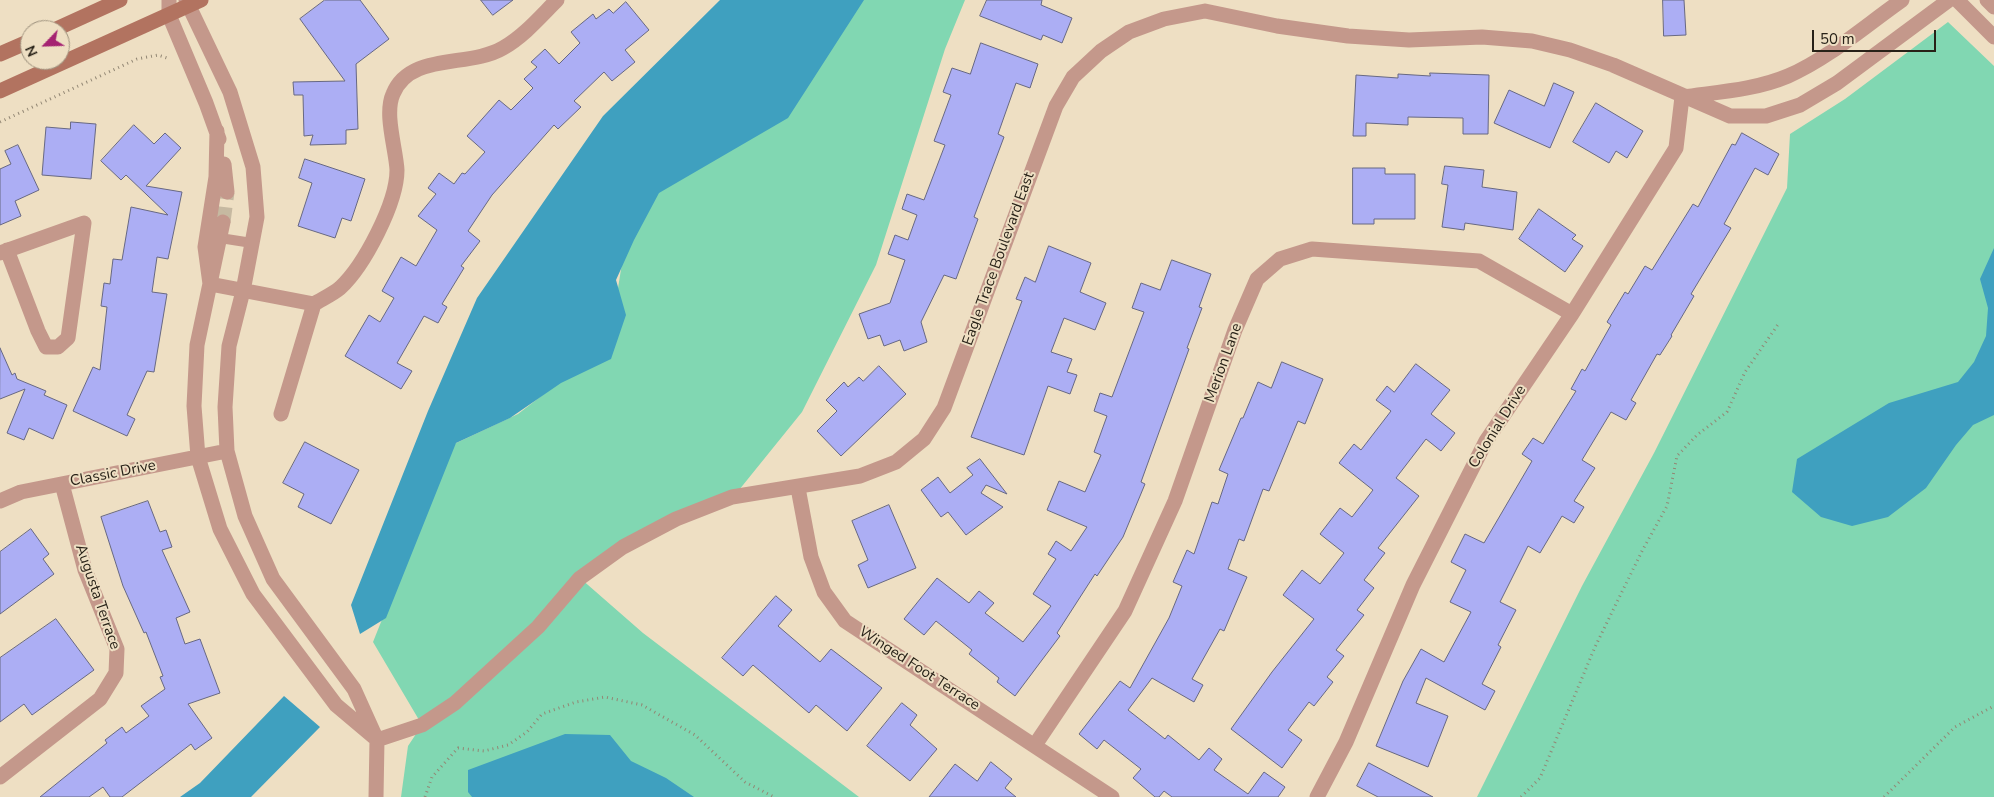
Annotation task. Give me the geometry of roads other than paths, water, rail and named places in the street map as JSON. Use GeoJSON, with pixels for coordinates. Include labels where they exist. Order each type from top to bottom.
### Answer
{"type":"FeatureCollection","features":[{"type":"Feature","properties":{"kind":"main road"},"geometry":{"type":"LineString","coordinates":[[70,23],[120,0]]}},
{"type":"Feature","properties":{"kind":"main road"},"geometry":{"type":"LineString","coordinates":[[0,91],[169,7],[192,2]]}},
{"type":"Feature","properties":{"kind":"main road"},"geometry":{"type":"LineString","coordinates":[[0,54],[20,45]]}},
{"type":"Feature","properties":{"kind":"street"},"geometry":{"type":"LineString","coordinates":[[281,414],[314,304],[340,288],[362,258],[382,224],[395,194],[397,170],[390,123],[392,95],[407,74],[429,64],[456,62],[481,57],[503,49],[524,34],[557,0]]}},
{"type":"Feature","properties":{"kind":"street"},"geometry":{"type":"LineString","coordinates":[[1682,97],[1760,86],[1788,76],[1823,56],[1902,0]]}},
{"type":"Feature","properties":{"kind":"street","name":"Eagle Trace Boulevard East"},"geometry":{"type":"LineString","coordinates":[[377,740],[422,725],[455,703],[538,628],[580,578],[623,547],[676,519],[732,497],[798,488],[860,476],[896,462],[924,439],[944,408],[1056,106],[1073,77],[1101,51],[1130,32],[1164,19],[1205,11],[1277,26],[1348,36],[1409,40],[1482,37],[1532,41],[1570,50],[1613,65],[1682,97],[1730,116],[1766,116],[1800,105],[1837,83],[1949,0]]}},
{"type":"Feature","properties":{"kind":"street"},"geometry":{"type":"LineString","coordinates":[[1957,0],[1994,37]]}},
{"type":"Feature","properties":{"kind":"street"},"geometry":{"type":"LineString","coordinates":[[1988,0],[1994,7]]}},
{"type":"Feature","properties":{"kind":"street"},"geometry":{"type":"LineString","coordinates":[[192,2],[230,92],[253,167],[257,217],[243,291],[229,346],[226,407],[227,451],[245,516],[273,579],[354,689],[377,740],[376,797]]}},
{"type":"Feature","properties":{"kind":"street"},"geometry":{"type":"LineString","coordinates":[[169,7],[217,130],[227,192]]}},
{"type":"Feature","properties":{"kind":"street","name":"Colonial Drive"},"geometry":{"type":"LineString","coordinates":[[1317,797],[1346,742],[1413,585],[1486,441],[1572,314],[1676,148],[1682,97]]}},
{"type":"Feature","properties":{"kind":"street"},"geometry":{"type":"LineString","coordinates":[[210,284],[205,248],[216,177],[217,130]]}},
{"type":"Feature","properties":{"kind":"street"},"geometry":{"type":"LineString","coordinates":[[223,222],[197,345],[194,406],[198,457],[220,529],[253,594],[336,705],[377,740]]}},
{"type":"Feature","properties":{"kind":"street"},"geometry":{"type":"LineString","coordinates":[[84,223],[68,338],[58,347],[46,346],[4,252],[84,223]]}},
{"type":"Feature","properties":{"kind":"street","name":"Merion Lane"},"geometry":{"type":"LineString","coordinates":[[1035,745],[1125,611],[1175,501],[1234,330],[1257,279],[1280,259],[1312,249],[1480,261],[1572,314]]}},
{"type":"Feature","properties":{"kind":"street"},"geometry":{"type":"LineString","coordinates":[[210,284],[314,304]]}},
{"type":"Feature","properties":{"kind":"street","name":"Classic Drive"},"geometry":{"type":"LineString","coordinates":[[0,502],[21,492],[227,451]]}},
{"type":"Feature","properties":{"kind":"street","name":"Augusta Terrace"},"geometry":{"type":"LineString","coordinates":[[0,777],[100,699],[116,673],[117,650],[84,570],[62,484]]}},
{"type":"Feature","properties":{"kind":"street","name":"Winged Foot Terrace"},"geometry":{"type":"LineString","coordinates":[[798,488],[811,557],[824,592],[845,621],[1112,797]]}},
{"type":"Feature","properties":{"kind":"lane"},"geometry":{"type":"LineString","coordinates":[[220,238],[252,243]]}},
{"type":"Feature","properties":{"kind":"water"},"geometry":{"type":"Polygon","coordinates":[[[720,0],[864,0],[788,118],[659,193],[634,240],[616,280],[626,315],[611,359],[561,383],[510,418],[456,443],[386,618],[360,634],[351,605],[428,411],[477,298],[603,116],[720,0]]]}},
{"type":"Feature","properties":{"kind":"water"},"geometry":{"type":"Polygon","coordinates":[[[1994,248],[1994,415],[1973,425],[1956,445],[1926,488],[1888,517],[1852,526],[1821,517],[1792,492],[1797,459],[1889,403],[1958,382],[1974,362],[1986,336],[1988,308],[1980,279],[1994,248]]]}},
{"type":"Feature","properties":{"kind":"water"},"geometry":{"type":"Polygon","coordinates":[[[284,696],[320,727],[251,797],[180,797],[200,783],[284,696]]]}},
{"type":"Feature","properties":{"kind":"water"},"geometry":{"type":"Polygon","coordinates":[[[565,734],[610,735],[631,761],[666,778],[694,797],[472,797],[468,792],[468,770],[565,734]]]}},
{"type":"Feature","properties":{"kind":"tunnel"},"geometry":{"type":"LineString","coordinates":[[223,222],[227,192]]}}]}
